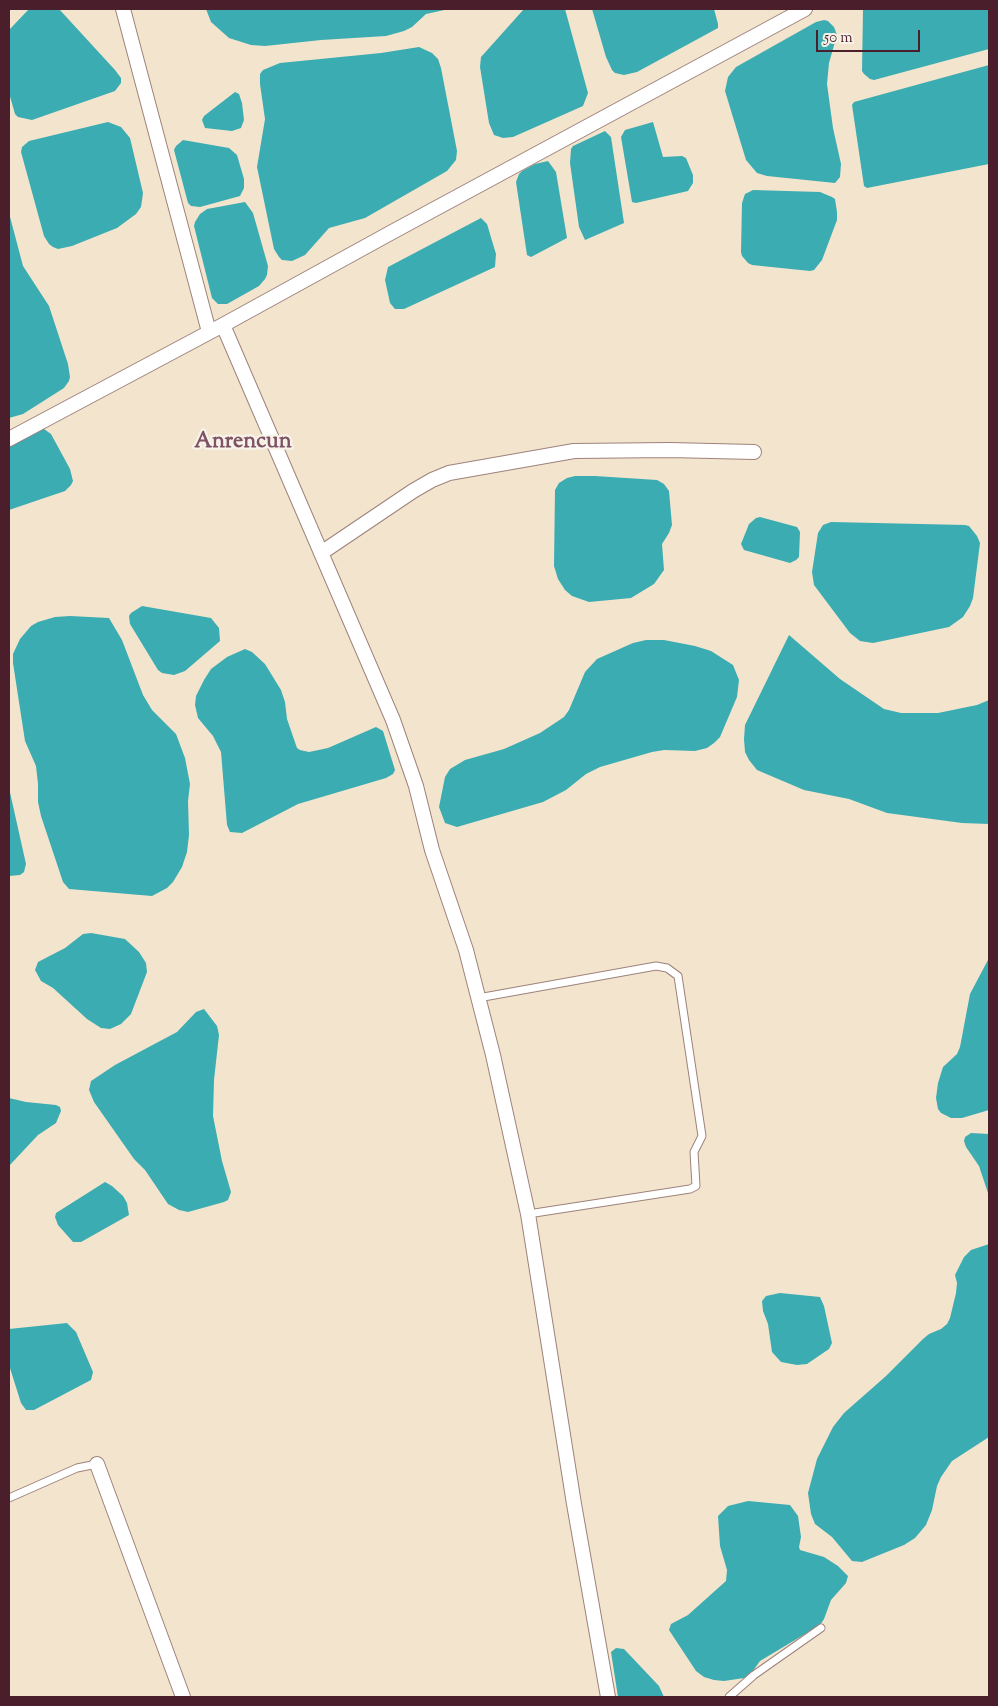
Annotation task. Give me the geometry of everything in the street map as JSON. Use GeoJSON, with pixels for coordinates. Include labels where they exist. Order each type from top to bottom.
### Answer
{"type":"FeatureCollection","features":[{"type":"Feature","properties":{"kind":"street"},"geometry":{"type":"LineString","coordinates":[[123,9],[209,332]]}},
{"type":"Feature","properties":{"kind":"street"},"geometry":{"type":"LineString","coordinates":[[9,439],[805,9]]}},
{"type":"Feature","properties":{"kind":"street"},"geometry":{"type":"LineString","coordinates":[[223,325],[393,720],[418,794],[432,850],[466,950],[510,1126],[528,1214],[574,1504],[608,1697]]}},
{"type":"Feature","properties":{"kind":"street"},"geometry":{"type":"LineString","coordinates":[[321,553],[413,491],[449,473],[574,451],[670,450],[754,452]]}},
{"type":"Feature","properties":{"kind":"street"},"geometry":{"type":"LineString","coordinates":[[96,1464],[183,1697]]}},
{"type":"Feature","properties":{"kind":"lane"},"geometry":{"type":"LineString","coordinates":[[478,998],[656,966],[667,968],[678,976],[702,1136],[694,1152],[696,1186],[690,1189],[528,1214]]}},
{"type":"Feature","properties":{"kind":"lane"},"geometry":{"type":"LineString","coordinates":[[9,1498],[77,1468],[96,1464]]}},
{"type":"Feature","properties":{"kind":"lane"},"geometry":{"type":"LineString","coordinates":[[729,1697],[754,1675],[821,1628]]}},
{"type":"Feature","properties":{"kind":"water"},"geometry":{"type":"Polygon","coordinates":[[[29,9],[59,9],[121,78],[121,83],[115,91],[32,120],[18,117],[15,114],[9,93],[9,30],[29,9]]]}},
{"type":"Feature","properties":{"kind":"water"},"geometry":{"type":"Polygon","coordinates":[[[206,9],[449,9],[426,14],[412,27],[386,36],[265,46],[251,45],[229,38],[211,22],[206,9]]]}},
{"type":"Feature","properties":{"kind":"water"},"geometry":{"type":"Polygon","coordinates":[[[524,9],[565,9],[588,93],[583,106],[513,137],[503,138],[494,135],[489,123],[480,67],[481,57],[524,9]]]}},
{"type":"Feature","properties":{"kind":"water"},"geometry":{"type":"Polygon","coordinates":[[[592,9],[714,9],[718,28],[637,72],[624,75],[615,73],[612,70],[606,57],[592,9]]]}},
{"type":"Feature","properties":{"kind":"water"},"geometry":{"type":"Polygon","coordinates":[[[863,9],[989,9],[989,49],[874,80],[870,79],[862,71],[863,9]]]}},
{"type":"Feature","properties":{"kind":"water"},"geometry":{"type":"Polygon","coordinates":[[[824,20],[834,27],[837,35],[829,63],[827,84],[833,128],[841,164],[840,177],[835,183],[767,176],[757,173],[746,160],[725,91],[728,77],[736,67],[816,22],[824,20]]]}},
{"type":"Feature","properties":{"kind":"water"},"geometry":{"type":"Polygon","coordinates":[[[419,47],[432,53],[438,59],[441,68],[457,151],[456,160],[447,171],[365,218],[329,228],[305,255],[292,261],[282,260],[274,249],[257,167],[265,119],[260,74],[263,70],[280,63],[381,53],[419,47]]]}},
{"type":"Feature","properties":{"kind":"water"},"geometry":{"type":"Polygon","coordinates":[[[989,65],[989,164],[867,188],[864,186],[852,105],[854,102],[989,65]]]}},
{"type":"Feature","properties":{"kind":"water"},"geometry":{"type":"Polygon","coordinates":[[[235,92],[239,94],[242,103],[244,120],[241,128],[232,131],[205,128],[202,120],[204,116],[235,92]]]}},
{"type":"Feature","properties":{"kind":"water"},"geometry":{"type":"Polygon","coordinates":[[[108,122],[121,127],[130,138],[143,193],[141,207],[136,214],[117,228],[72,246],[58,249],[53,247],[44,236],[21,152],[22,147],[29,141],[108,122]]]}},
{"type":"Feature","properties":{"kind":"water"},"geometry":{"type":"Polygon","coordinates":[[[653,122],[663,157],[682,156],[686,158],[693,175],[693,183],[688,191],[636,203],[632,202],[621,137],[625,130],[653,122]]]}},
{"type":"Feature","properties":{"kind":"water"},"geometry":{"type":"Polygon","coordinates":[[[605,131],[611,137],[624,223],[585,240],[579,227],[570,163],[571,149],[573,146],[605,131]]]}},
{"type":"Feature","properties":{"kind":"water"},"geometry":{"type":"Polygon","coordinates":[[[183,140],[229,148],[237,155],[244,179],[244,188],[240,196],[200,207],[191,206],[188,203],[174,150],[183,140]]]}},
{"type":"Feature","properties":{"kind":"water"},"geometry":{"type":"Polygon","coordinates":[[[548,161],[556,172],[567,238],[531,257],[527,255],[516,182],[522,171],[535,164],[548,161]]]}},
{"type":"Feature","properties":{"kind":"water"},"geometry":{"type":"Polygon","coordinates":[[[753,190],[820,192],[835,199],[837,220],[822,260],[814,270],[752,265],[742,256],[742,203],[745,194],[753,190]]]}},
{"type":"Feature","properties":{"kind":"water"},"geometry":{"type":"Polygon","coordinates":[[[245,202],[253,213],[268,266],[267,275],[259,286],[227,304],[218,304],[212,298],[194,226],[195,222],[200,214],[207,209],[245,202]]]}},
{"type":"Feature","properties":{"kind":"water"},"geometry":{"type":"Polygon","coordinates":[[[9,213],[23,266],[49,306],[68,364],[70,377],[64,388],[23,414],[9,418],[9,213]]]}},
{"type":"Feature","properties":{"kind":"water"},"geometry":{"type":"Polygon","coordinates":[[[481,218],[487,224],[496,254],[495,267],[404,309],[395,309],[390,303],[385,280],[388,267],[481,218]]]}},
{"type":"Feature","properties":{"kind":"water"},"geometry":{"type":"Polygon","coordinates":[[[40,428],[51,434],[70,469],[73,481],[65,491],[9,510],[9,444],[40,428]]]}},
{"type":"Feature","properties":{"kind":"water"},"geometry":{"type":"Polygon","coordinates":[[[575,476],[657,480],[664,484],[669,491],[672,525],[662,544],[664,570],[654,584],[631,598],[589,602],[572,596],[565,590],[558,579],[554,566],[555,490],[559,483],[575,476]]]}},
{"type":"Feature","properties":{"kind":"water"},"geometry":{"type":"Polygon","coordinates":[[[760,517],[797,527],[800,532],[799,557],[796,560],[790,563],[744,550],[741,544],[749,524],[760,517]]]}},
{"type":"Feature","properties":{"kind":"water"},"geometry":{"type":"Polygon","coordinates":[[[831,522],[969,526],[980,543],[973,598],[963,617],[949,627],[873,643],[860,641],[850,633],[814,585],[812,572],[818,533],[823,525],[831,522]]]}},
{"type":"Feature","properties":{"kind":"water"},"geometry":{"type":"Polygon","coordinates":[[[142,606],[211,618],[219,628],[220,641],[185,671],[174,675],[162,673],[158,670],[130,624],[129,616],[131,613],[142,606]]]}},
{"type":"Feature","properties":{"kind":"water"},"geometry":{"type":"Polygon","coordinates":[[[55,617],[109,618],[122,640],[143,695],[152,710],[176,734],[185,758],[190,784],[187,852],[182,867],[173,882],[167,888],[152,896],[69,889],[63,882],[41,816],[38,802],[36,766],[25,741],[13,654],[20,639],[31,626],[55,617]]]}},
{"type":"Feature","properties":{"kind":"water"},"geometry":{"type":"Polygon","coordinates":[[[789,635],[840,679],[884,709],[901,713],[938,713],[977,705],[989,700],[989,824],[962,823],[887,813],[849,799],[804,790],[757,770],[745,752],[745,725],[789,635]]]}},
{"type":"Feature","properties":{"kind":"water"},"geometry":{"type":"Polygon","coordinates":[[[646,640],[664,640],[695,646],[711,651],[733,665],[739,680],[737,697],[720,737],[714,743],[707,748],[695,751],[664,750],[652,752],[600,767],[586,774],[566,790],[543,802],[457,827],[445,823],[439,807],[445,777],[450,769],[465,760],[504,749],[540,733],[564,717],[569,710],[585,672],[597,659],[633,643],[646,640]]]}},
{"type":"Feature","properties":{"kind":"water"},"geometry":{"type":"Polygon","coordinates":[[[245,649],[252,652],[265,664],[281,690],[287,719],[297,748],[309,752],[328,748],[376,727],[383,731],[395,770],[393,774],[386,778],[298,804],[242,833],[230,832],[227,825],[221,752],[213,736],[198,718],[195,705],[196,696],[211,669],[227,657],[245,649]]]}},
{"type":"Feature","properties":{"kind":"water"},"geometry":{"type":"Polygon","coordinates":[[[9,788],[26,864],[24,872],[20,875],[9,876],[9,788]]]}},
{"type":"Feature","properties":{"kind":"water"},"geometry":{"type":"Polygon","coordinates":[[[91,933],[125,939],[139,952],[146,963],[147,972],[131,1014],[121,1024],[110,1029],[101,1028],[87,1019],[53,988],[41,981],[35,970],[38,962],[65,948],[83,934],[91,933]]]}},
{"type":"Feature","properties":{"kind":"water"},"geometry":{"type":"Polygon","coordinates":[[[989,958],[989,1110],[962,1118],[951,1118],[941,1113],[938,1109],[936,1098],[938,1083],[943,1067],[957,1054],[960,1047],[970,994],[989,958]]]}},
{"type":"Feature","properties":{"kind":"water"},"geometry":{"type":"Polygon","coordinates":[[[204,1009],[217,1026],[219,1035],[214,1080],[213,1116],[222,1161],[231,1192],[228,1200],[224,1202],[188,1212],[168,1204],[94,1102],[89,1090],[91,1081],[115,1065],[177,1032],[196,1012],[204,1009]]]}},
{"type":"Feature","properties":{"kind":"water"},"geometry":{"type":"Polygon","coordinates":[[[9,1098],[56,1105],[60,1107],[61,1111],[56,1123],[38,1135],[9,1166],[9,1098]]]}},
{"type":"Feature","properties":{"kind":"water"},"geometry":{"type":"Polygon","coordinates":[[[971,1133],[989,1134],[989,1196],[979,1166],[964,1141],[965,1137],[971,1133]]]}},
{"type":"Feature","properties":{"kind":"water"},"geometry":{"type":"Polygon","coordinates":[[[105,1182],[123,1196],[127,1203],[129,1215],[81,1242],[73,1242],[58,1225],[55,1217],[56,1213],[105,1182]]]}},
{"type":"Feature","properties":{"kind":"water"},"geometry":{"type":"Polygon","coordinates":[[[989,1244],[989,1437],[952,1461],[937,1486],[932,1510],[926,1525],[915,1538],[904,1545],[862,1562],[852,1561],[832,1537],[815,1524],[811,1514],[808,1493],[817,1459],[833,1427],[844,1413],[886,1376],[923,1339],[947,1324],[956,1293],[957,1283],[955,1275],[964,1257],[971,1250],[989,1244]]]}},
{"type":"Feature","properties":{"kind":"water"},"geometry":{"type":"Polygon","coordinates":[[[780,1293],[820,1297],[824,1306],[832,1343],[829,1349],[807,1364],[797,1365],[781,1362],[772,1352],[762,1301],[766,1296],[780,1293]]]}},
{"type":"Feature","properties":{"kind":"water"},"geometry":{"type":"Polygon","coordinates":[[[67,1323],[76,1332],[93,1372],[91,1380],[34,1410],[26,1410],[21,1403],[9,1365],[9,1329],[67,1323]]]}},
{"type":"Feature","properties":{"kind":"water"},"geometry":{"type":"Polygon","coordinates":[[[748,1501],[790,1505],[798,1516],[801,1537],[800,1550],[824,1557],[838,1566],[848,1576],[846,1583],[831,1600],[820,1625],[760,1661],[750,1675],[744,1678],[724,1681],[714,1680],[704,1677],[696,1671],[669,1630],[671,1624],[688,1615],[726,1581],[727,1570],[720,1546],[718,1516],[728,1506],[748,1501]]]}},
{"type":"Feature","properties":{"kind":"water"},"geometry":{"type":"Polygon","coordinates":[[[616,1648],[624,1649],[659,1686],[664,1697],[618,1697],[611,1652],[616,1648]]]}},
{"type":"Feature","properties":{"kind":"district","name":"Anrencun"},"geometry":{"type":"Point","coordinates":[243,443]}}]}
